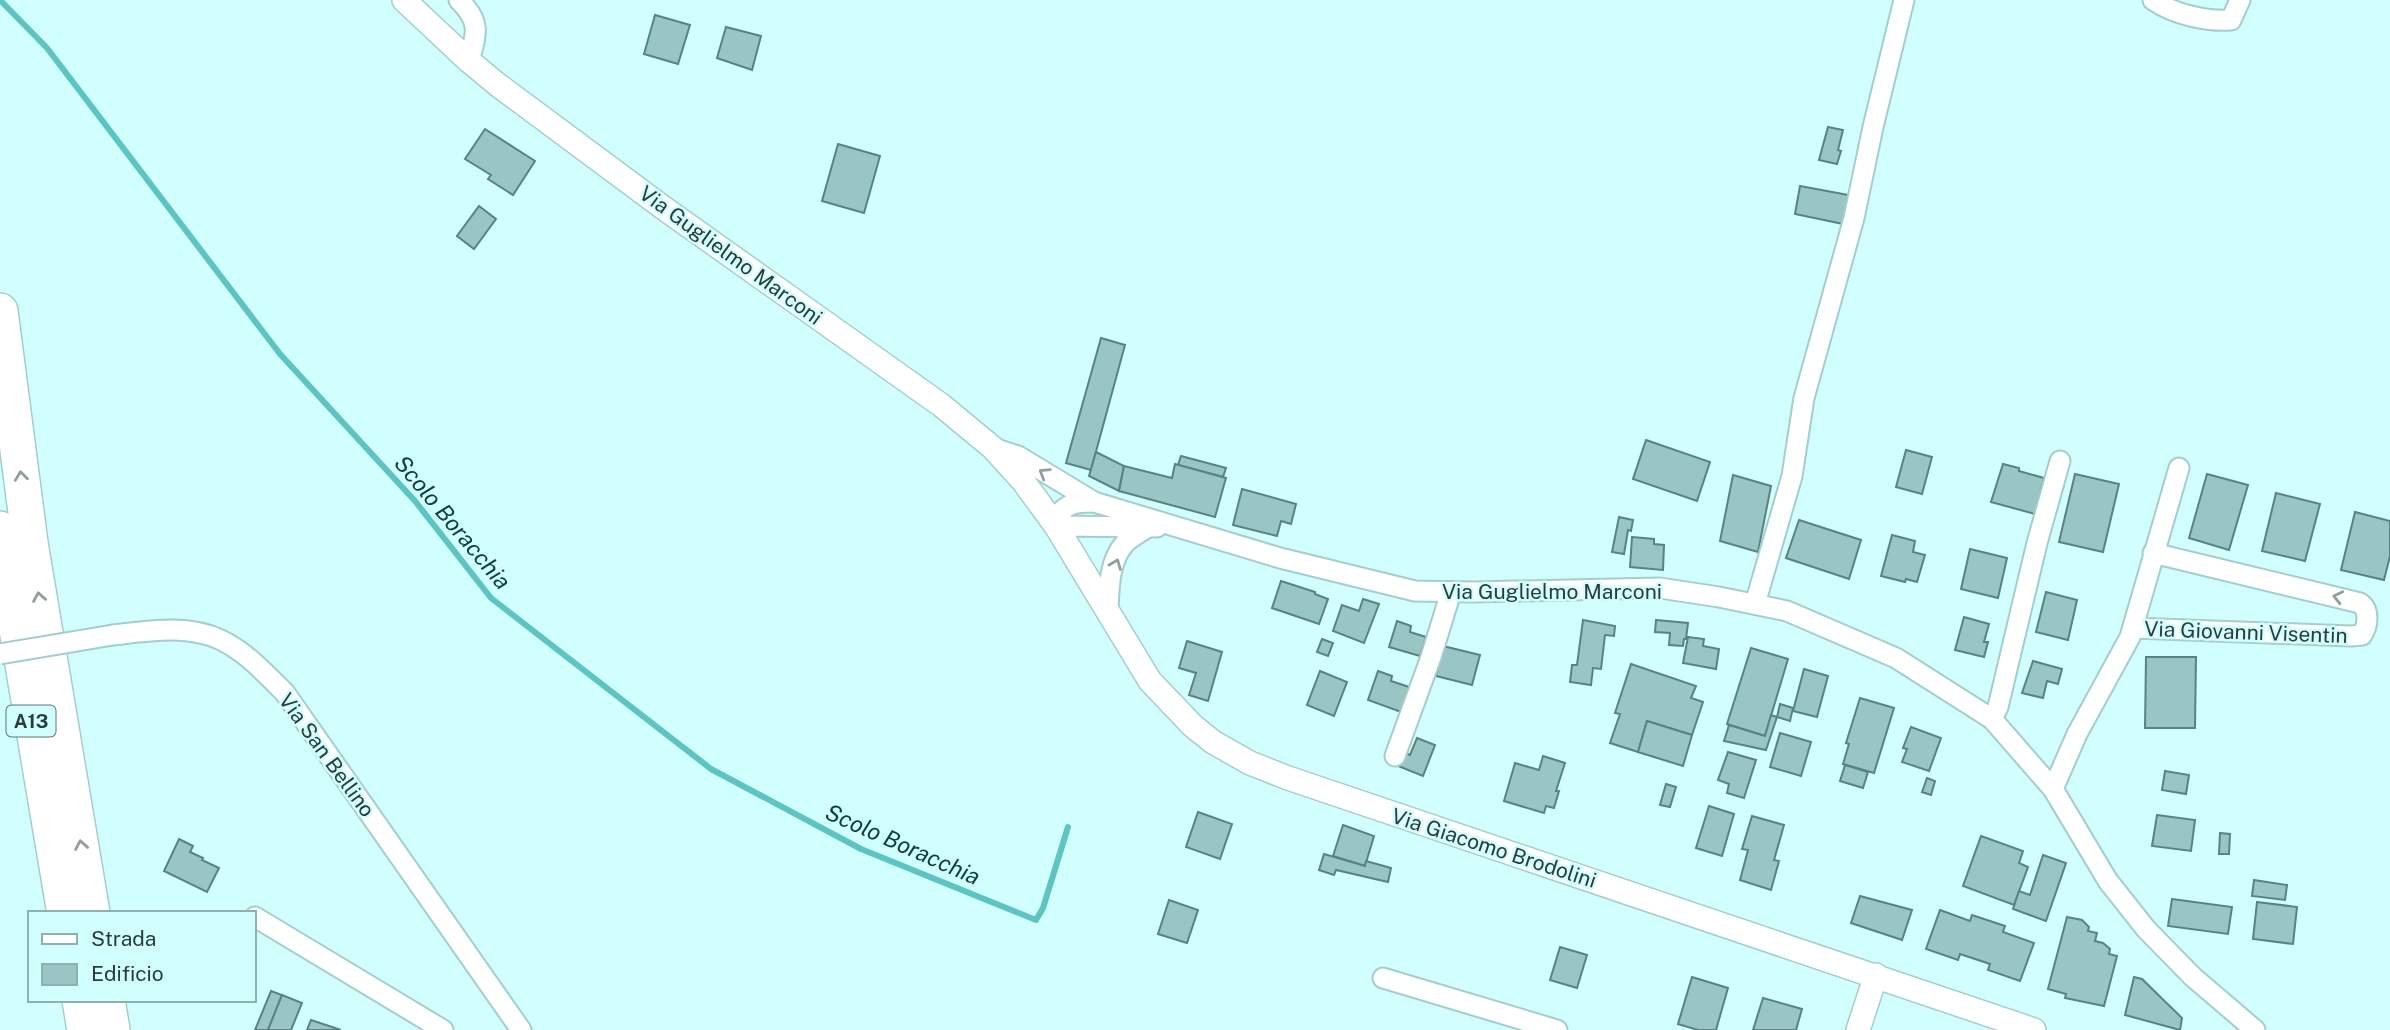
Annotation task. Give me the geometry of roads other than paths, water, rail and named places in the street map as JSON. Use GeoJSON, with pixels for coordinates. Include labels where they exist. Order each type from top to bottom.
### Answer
{"type":"FeatureCollection","features":[{"type":"Feature","properties":{"kind":"highway","name":"A13"},"geometry":{"type":"LineString","coordinates":[[0,311],[30,543],[92,911]]}},
{"type":"Feature","properties":{"kind":"highway","name":"A13"},"geometry":{"type":"LineString","coordinates":[[0,529],[65,911]]}},
{"type":"Feature","properties":{"kind":"highway"},"geometry":{"type":"LineString","coordinates":[[38,761],[50,911]]}},
{"type":"Feature","properties":{"kind":"highway"},"geometry":{"type":"LineString","coordinates":[[60,1002],[63,1030]]}},
{"type":"Feature","properties":{"kind":"highway"},"geometry":{"type":"LineString","coordinates":[[80,1002],[85,1030]]}},
{"type":"Feature","properties":{"kind":"highway"},"geometry":{"type":"LineString","coordinates":[[107,1002],[112,1030]]}},
{"type":"Feature","properties":{"kind":"street","name":"Via Guglielmo Marconi"},"geometry":{"type":"LineString","coordinates":[[404,0],[469,61],[665,209],[941,405],[993,448],[1023,481],[1054,523],[1175,526]]}},
{"type":"Feature","properties":{"kind":"street"},"geometry":{"type":"LineString","coordinates":[[458,0],[470,12],[476,24],[469,61]]}},
{"type":"Feature","properties":{"kind":"street"},"geometry":{"type":"LineString","coordinates":[[1755,604],[1792,476],[1804,398],[1854,218],[1904,0]]}},
{"type":"Feature","properties":{"kind":"street"},"geometry":{"type":"LineString","coordinates":[[2153,0],[2214,22],[2231,20],[2240,0]]}},
{"type":"Feature","properties":{"kind":"street","name":"Via Guglielmo Marconi"},"geometry":{"type":"LineString","coordinates":[[993,448],[1018,456],[1094,502],[1280,558],[1415,591],[1660,588],[1787,611],[1895,658],[1992,719],[2053,789],[2108,881],[2146,929],[2193,977],[2255,1030]]}},
{"type":"Feature","properties":{"kind":"street"},"geometry":{"type":"LineString","coordinates":[[1992,719],[1998,707],[2037,543],[2060,461]]}},
{"type":"Feature","properties":{"kind":"street","name":"Via Giovanni Visentin"},"geometry":{"type":"LineString","coordinates":[[2053,789],[2077,734],[2133,628],[2179,468]]}},
{"type":"Feature","properties":{"kind":"street"},"geometry":{"type":"LineString","coordinates":[[1054,523],[1063,508],[1074,502],[1094,502]]}},
{"type":"Feature","properties":{"kind":"street","name":"Via Giacomo Brodolini"},"geometry":{"type":"LineString","coordinates":[[1054,523],[1150,681],[1213,742],[1250,763],[1339,796],[2034,1030]]}},
{"type":"Feature","properties":{"kind":"street"},"geometry":{"type":"LineString","coordinates":[[1108,614],[1109,580],[1116,562],[1125,544],[1148,527]]}},
{"type":"Feature","properties":{"kind":"street","name":"Via Giovanni Visentin"},"geometry":{"type":"LineString","coordinates":[[2133,628],[2351,636],[2362,635],[2366,629],[2367,611],[2360,603],[2153,553]]}},
{"type":"Feature","properties":{"kind":"street"},"geometry":{"type":"LineString","coordinates":[[1395,756],[1432,657],[1451,592]]}},
{"type":"Feature","properties":{"kind":"street","name":"Via San Bellino"},"geometry":{"type":"LineString","coordinates":[[0,654],[150,630],[187,630],[221,640],[248,658],[285,693],[522,1030]]}},
{"type":"Feature","properties":{"kind":"street"},"geometry":{"type":"LineString","coordinates":[[256,918],[443,1030]]}},
{"type":"Feature","properties":{"kind":"street"},"geometry":{"type":"LineString","coordinates":[[1858,1030],[1876,975]]}},
{"type":"Feature","properties":{"kind":"street"},"geometry":{"type":"LineString","coordinates":[[1383,978],[1557,1030]]}},
{"type":"Feature","properties":{"kind":"waterway","name":"Scolo Boracchia"},"geometry":{"type":"LineString","coordinates":[[0,0],[47,48],[280,354],[415,501],[491,598],[711,769],[861,849],[1036,920],[1043,908],[1068,827]]}}]}
